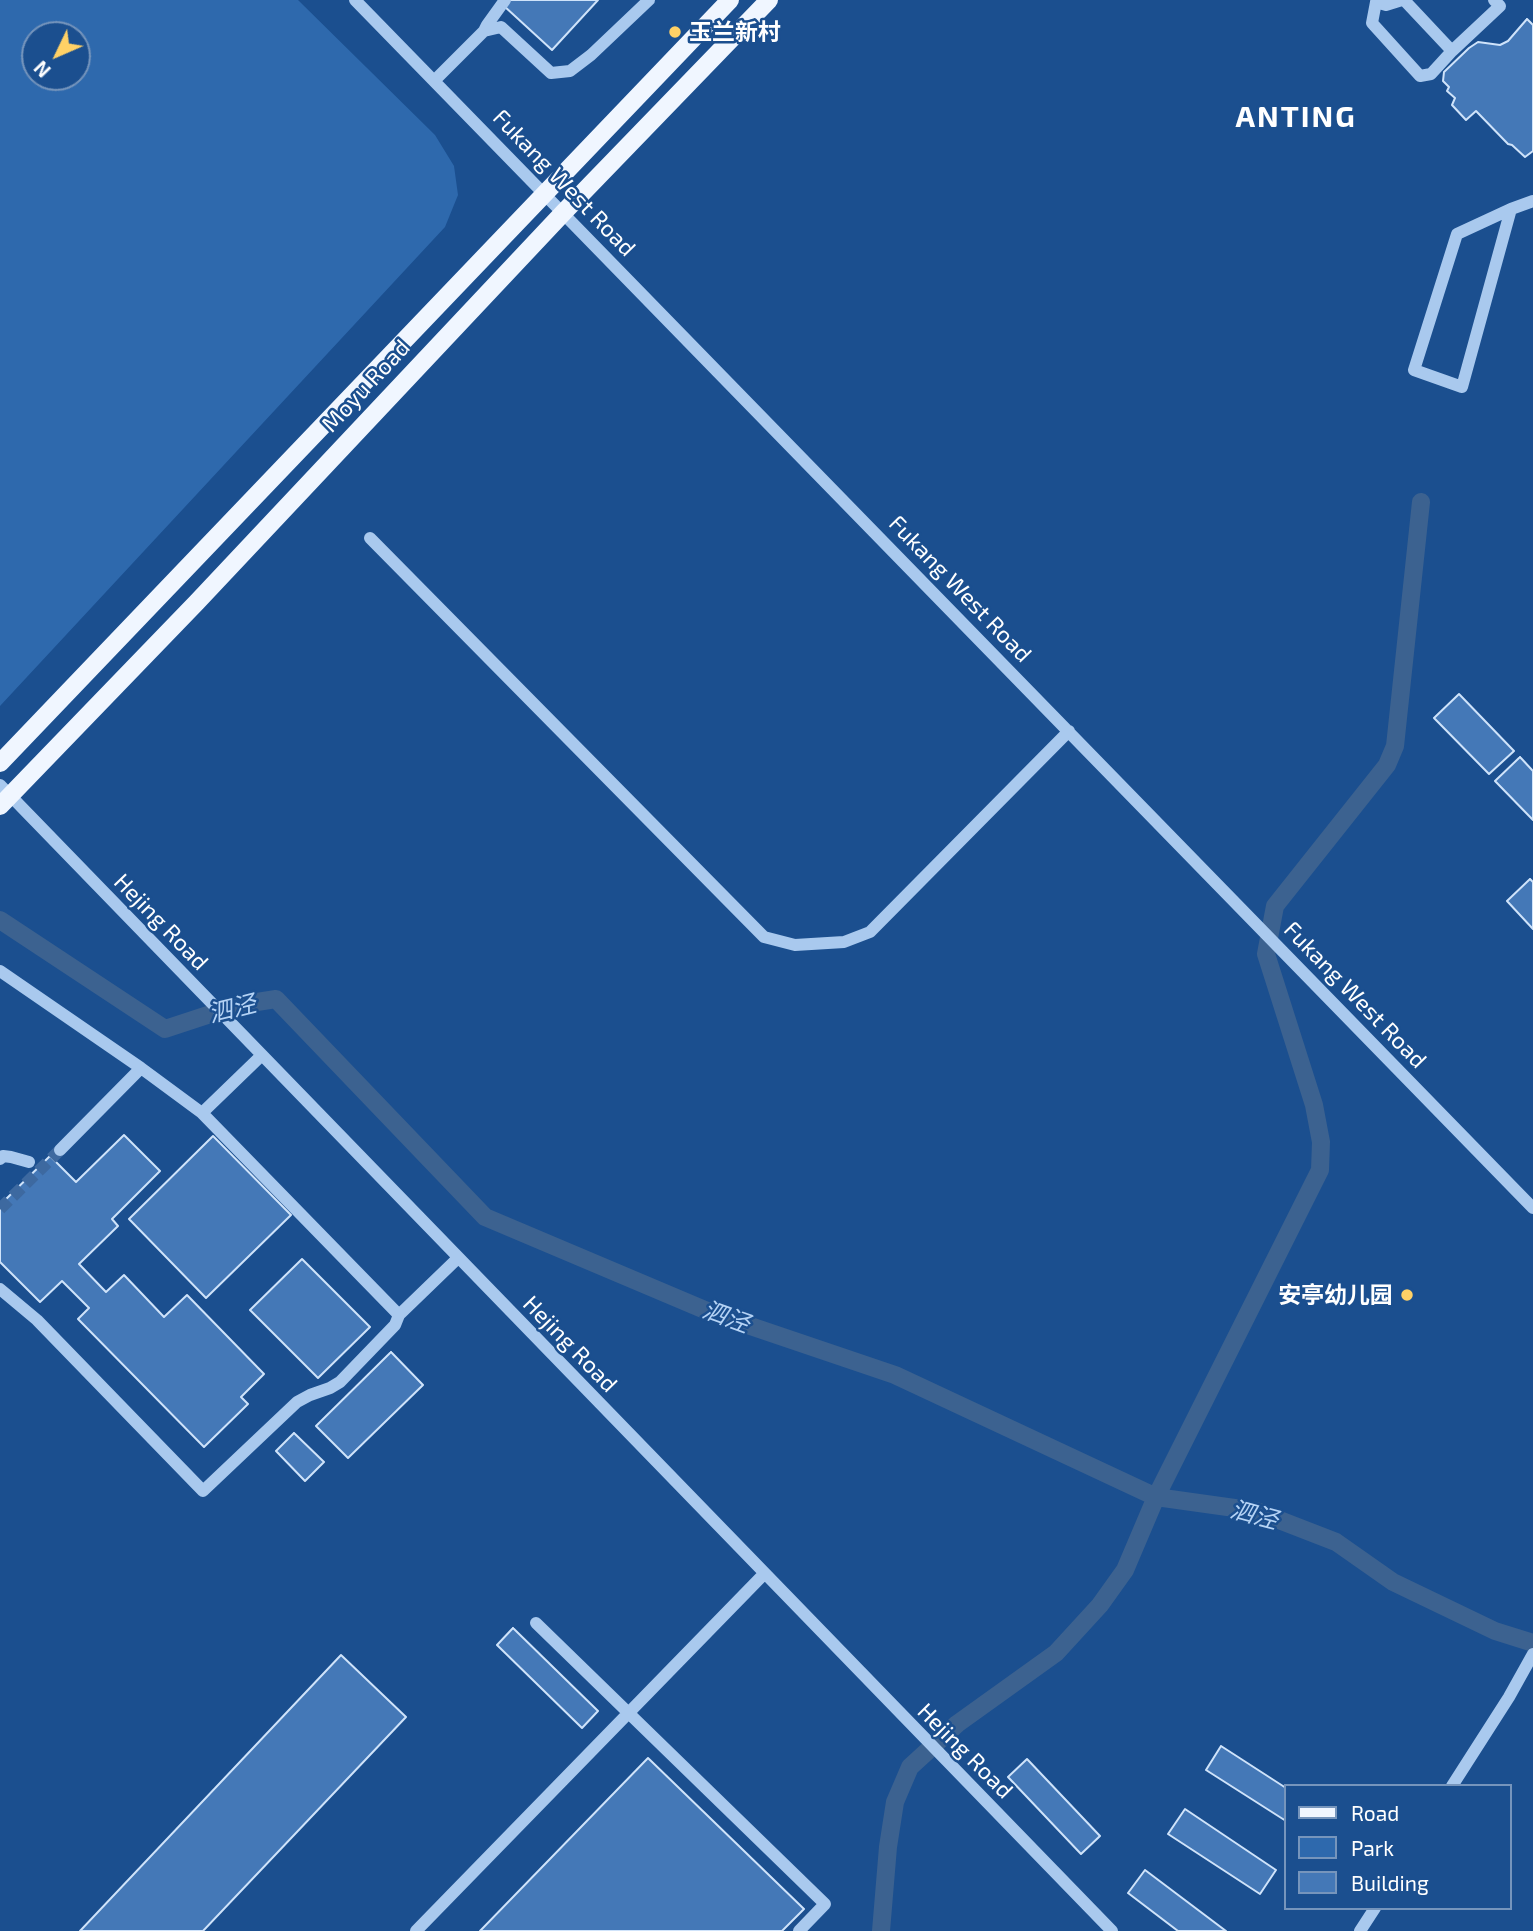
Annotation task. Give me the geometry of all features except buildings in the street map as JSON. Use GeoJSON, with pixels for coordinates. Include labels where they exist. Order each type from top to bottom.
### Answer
{"type":"FeatureCollection","features":[{"type":"Feature","properties":{"kind":"main road","name":"Moyu Road"},"geometry":{"type":"LineString","coordinates":[[0,763],[730,0]]}},
{"type":"Feature","properties":{"kind":"main road","name":"Moyu Road"},"geometry":{"type":"LineString","coordinates":[[3,796],[197,601],[563,213],[769,0]]}},
{"type":"Feature","properties":{"kind":"street","name":"Fukang West Road"},"geometry":{"type":"LineString","coordinates":[[355,0],[1533,1208]]}},
{"type":"Feature","properties":{"kind":"street"},"geometry":{"type":"LineString","coordinates":[[435,81],[484,31],[505,0]]}},
{"type":"Feature","properties":{"kind":"street"},"geometry":{"type":"LineString","coordinates":[[484,31],[501,27],[551,73],[570,71],[591,55],[649,0]]}},
{"type":"Feature","properties":{"kind":"street"},"geometry":{"type":"LineString","coordinates":[[1452,51],[1403,0],[1387,5],[1376,2],[1372,23],[1420,76],[1432,74],[1452,51],[1500,6],[1494,0]]}},
{"type":"Feature","properties":{"kind":"street"},"geometry":{"type":"LineString","coordinates":[[1511,209],[1462,387],[1414,370],[1457,234],[1511,209],[1533,201]]}},
{"type":"Feature","properties":{"kind":"street"},"geometry":{"type":"LineString","coordinates":[[370,538],[764,937],[795,945],[844,942],[870,932],[1069,731]]}},
{"type":"Feature","properties":{"kind":"street","name":"Hejing Road"},"geometry":{"type":"LineString","coordinates":[[3,796],[262,1055],[1112,1931]]}},
{"type":"Feature","properties":{"kind":"street"},"geometry":{"type":"LineString","coordinates":[[0,971],[202,1113],[399,1315]]}},
{"type":"Feature","properties":{"kind":"street"},"geometry":{"type":"LineString","coordinates":[[202,1113],[262,1055]]}},
{"type":"Feature","properties":{"kind":"street"},"geometry":{"type":"LineString","coordinates":[[60,1150],[141,1068]]}},
{"type":"Feature","properties":{"kind":"street"},"geometry":{"type":"LineString","coordinates":[[0,1158],[12,1157],[29,1162]]}},
{"type":"Feature","properties":{"kind":"street"},"geometry":{"type":"LineString","coordinates":[[0,1289],[37,1320],[203,1491],[297,1402],[340,1382],[387,1334],[399,1315],[458,1258]]}},
{"type":"Feature","properties":{"kind":"street"},"geometry":{"type":"LineString","coordinates":[[416,1931],[764,1574]]}},
{"type":"Feature","properties":{"kind":"street"},"geometry":{"type":"LineString","coordinates":[[536,1623],[825,1904],[799,1931]]}},
{"type":"Feature","properties":{"kind":"street"},"geometry":{"type":"LineString","coordinates":[[1453,1784],[1533,1654]]}},
{"type":"Feature","properties":{"kind":"street"},"geometry":{"type":"LineString","coordinates":[[1360,1931],[1374,1910]]}},
{"type":"Feature","properties":{"kind":"green space"},"geometry":{"type":"Polygon","coordinates":[[[0,0],[298,0],[435,135],[454,166],[458,195],[445,227],[0,706],[0,0]]]}},
{"type":"Feature","properties":{"kind":"waterway"},"geometry":{"type":"LineString","coordinates":[[881,1931],[888,1847],[895,1802],[910,1767],[957,1724],[1056,1653],[1100,1605],[1125,1570],[1156,1497],[1320,1170],[1321,1142],[1314,1105],[1266,954],[1275,906],[1387,765],[1395,746],[1421,502]]}},
{"type":"Feature","properties":{"kind":"waterway","name":"泗泾"},"geometry":{"type":"LineString","coordinates":[[0,920],[165,1029],[238,1005],[276,999],[485,1217],[712,1313],[895,1375],[1156,1497],[1256,1511],[1336,1542],[1393,1582],[1495,1631],[1533,1643]]}},
{"type":"Feature","properties":{"kind":"tunnel"},"geometry":{"type":"LineString","coordinates":[[0,1209],[60,1150]]}},
{"type":"Feature","properties":{"kind":"place","name":"玉兰新村"},"geometry":{"type":"Point","coordinates":[675,32]}},
{"type":"Feature","properties":{"kind":"place","name":"安亭幼儿园"},"geometry":{"type":"Point","coordinates":[1407,1295]}},
{"type":"Feature","properties":{"kind":"district","name":"ANTING"},"geometry":{"type":"Point","coordinates":[1296,117]}}]}
